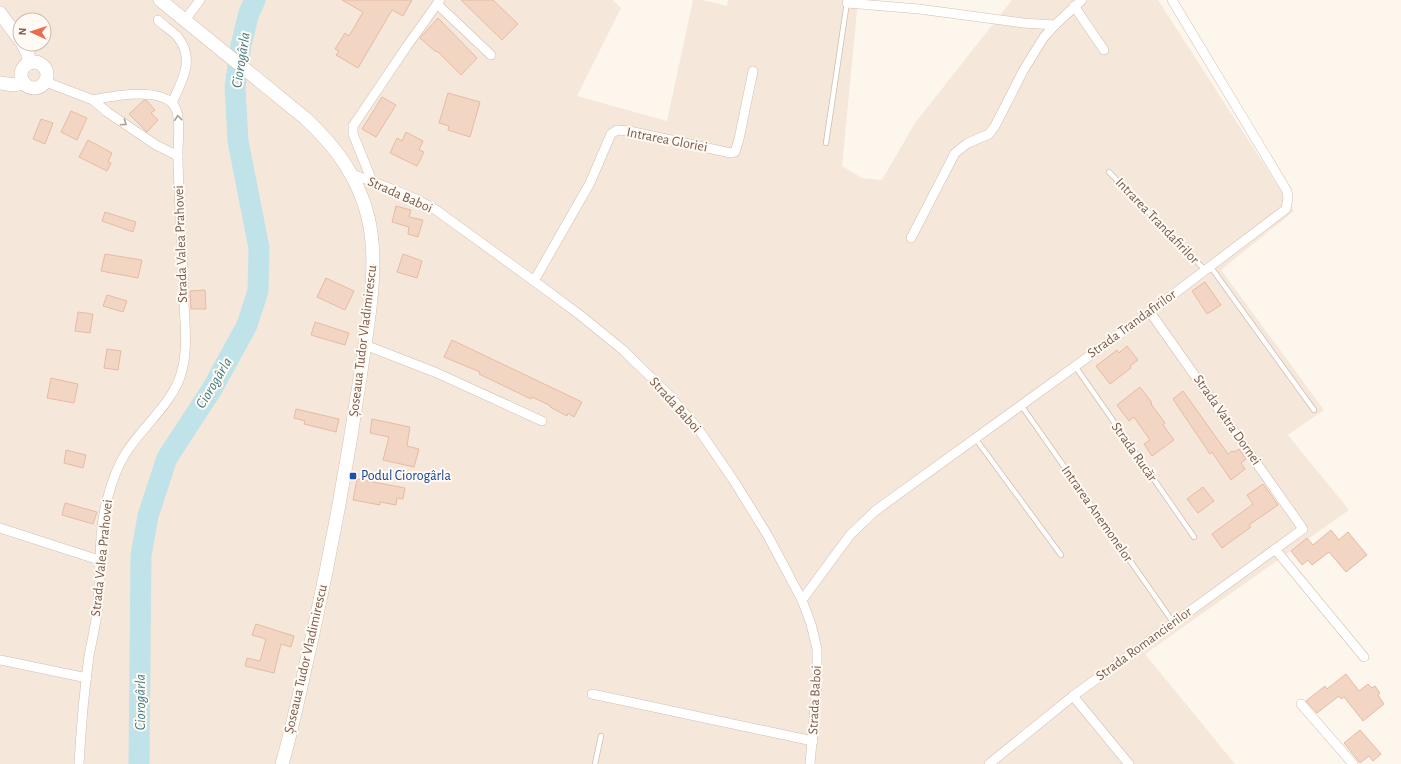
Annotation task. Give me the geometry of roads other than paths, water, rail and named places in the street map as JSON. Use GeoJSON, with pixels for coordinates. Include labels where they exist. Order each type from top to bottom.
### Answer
{"type":"FeatureCollection","features":[{"type":"Feature","properties":{"kind":"main road","name":"Șoseaua Tudor Vladimirescu"},"geometry":{"type":"LineString","coordinates":[[160,0],[305,118],[332,145],[352,174],[360,192],[368,217],[372,239],[372,278],[365,345],[345,472],[329,558],[304,674],[282,764]]}},
{"type":"Feature","properties":{"kind":"main road"},"geometry":{"type":"LineString","coordinates":[[0,13],[12,29]]}},
{"type":"Feature","properties":{"kind":"main road"},"geometry":{"type":"LineString","coordinates":[[27,52],[30,63]]}},
{"type":"Feature","properties":{"kind":"main road"},"geometry":{"type":"LineString","coordinates":[[0,83],[14,85],[24,84],[28,87],[38,88],[46,82],[48,77],[45,67],[36,62],[26,65],[21,74],[24,84]]}},
{"type":"Feature","properties":{"kind":"street"},"geometry":{"type":"LineString","coordinates":[[187,22],[200,0]]}},
{"type":"Feature","properties":{"kind":"street","name":"Strada Trandafirilor"},"geometry":{"type":"LineString","coordinates":[[802,600],[850,535],[875,511],[1150,312],[1282,212],[1288,205],[1287,191],[1281,180],[1172,0]]}},
{"type":"Feature","properties":{"kind":"street"},"geometry":{"type":"LineString","coordinates":[[847,1],[1023,23],[1055,25]]}},
{"type":"Feature","properties":{"kind":"street"},"geometry":{"type":"LineString","coordinates":[[372,181],[353,134],[353,126],[406,46],[438,2],[492,55]]}},
{"type":"Feature","properties":{"kind":"street"},"geometry":{"type":"LineString","coordinates":[[911,238],[955,153],[968,143],[988,134],[995,126],[1023,71],[1044,37],[1078,3],[1104,50]]}},
{"type":"Feature","properties":{"kind":"street"},"geometry":{"type":"LineString","coordinates":[[93,100],[133,94],[162,97],[172,103],[184,76],[187,62],[185,48],[177,36],[158,20]]}},
{"type":"Feature","properties":{"kind":"street","name":"Intrarea Gloriei"},"geometry":{"type":"LineString","coordinates":[[534,281],[590,183],[611,134],[617,130],[628,131],[731,153],[735,152],[753,71]]}},
{"type":"Feature","properties":{"kind":"street"},"geometry":{"type":"LineString","coordinates":[[46,82],[93,100],[107,112],[156,145],[178,156]]}},
{"type":"Feature","properties":{"kind":"street","name":"Strada Valea Prahovei"},"geometry":{"type":"LineString","coordinates":[[79,764],[86,678],[98,604],[99,560],[107,501],[115,476],[124,456],[175,389],[181,376],[185,358],[178,122],[177,111],[172,103]]}},
{"type":"Feature","properties":{"kind":"street","name":"Strada Baboi"},"geometry":{"type":"LineString","coordinates":[[352,174],[372,181],[436,210],[534,281],[580,315],[623,350],[668,394],[699,430],[734,481],[768,536],[802,600],[811,624],[817,649],[817,686],[810,764]]}},
{"type":"Feature","properties":{"kind":"street","name":"Strada Vatra Dornei"},"geometry":{"type":"LineString","coordinates":[[1150,312],[1303,529]]}},
{"type":"Feature","properties":{"kind":"street"},"geometry":{"type":"LineString","coordinates":[[365,345],[437,374],[542,421]]}},
{"type":"Feature","properties":{"kind":"street"},"geometry":{"type":"LineString","coordinates":[[0,528],[99,560]]}},
{"type":"Feature","properties":{"kind":"street","name":"Strada Romancierilor"},"geometry":{"type":"LineString","coordinates":[[989,764],[1073,696],[1303,529]]}},
{"type":"Feature","properties":{"kind":"street"},"geometry":{"type":"LineString","coordinates":[[1275,550],[1364,657]]}},
{"type":"Feature","properties":{"kind":"street"},"geometry":{"type":"LineString","coordinates":[[0,660],[86,678]]}},
{"type":"Feature","properties":{"kind":"street"},"geometry":{"type":"LineString","coordinates":[[592,694],[812,741]]}},
{"type":"Feature","properties":{"kind":"street"},"geometry":{"type":"LineString","coordinates":[[1073,696],[1129,764]]}},
{"type":"Feature","properties":{"kind":"street"},"geometry":{"type":"LineString","coordinates":[[1301,704],[1353,764]]}},
{"type":"Feature","properties":{"kind":"lane"},"geometry":{"type":"LineString","coordinates":[[826,143],[847,1]]}},
{"type":"Feature","properties":{"kind":"lane","name":"Intrarea Trandafirilor"},"geometry":{"type":"LineString","coordinates":[[1109,172],[1207,268],[1314,410]]}},
{"type":"Feature","properties":{"kind":"lane","name":"Strada Rucăr"},"geometry":{"type":"LineString","coordinates":[[1075,366],[1194,537]]}},
{"type":"Feature","properties":{"kind":"lane","name":"Intrarea Anemonelor"},"geometry":{"type":"LineString","coordinates":[[1021,406],[1173,622]]}},
{"type":"Feature","properties":{"kind":"lane"},"geometry":{"type":"LineString","coordinates":[[975,438],[1061,555]]}},
{"type":"Feature","properties":{"kind":"lane"},"geometry":{"type":"LineString","coordinates":[[595,764],[601,736]]}},
{"type":"Feature","properties":{"kind":"waterway","name":"Ciorogârla"},"geometry":{"type":"LineString","coordinates":[[139,764],[141,555],[148,516],[167,458],[212,389],[247,325],[258,291],[259,248],[238,141],[235,87],[241,45],[249,13],[255,0]]}},
{"type":"Feature","properties":{"kind":"place","name":"Podul Ciorogârla"},"geometry":{"type":"Point","coordinates":[353,476]}}]}
